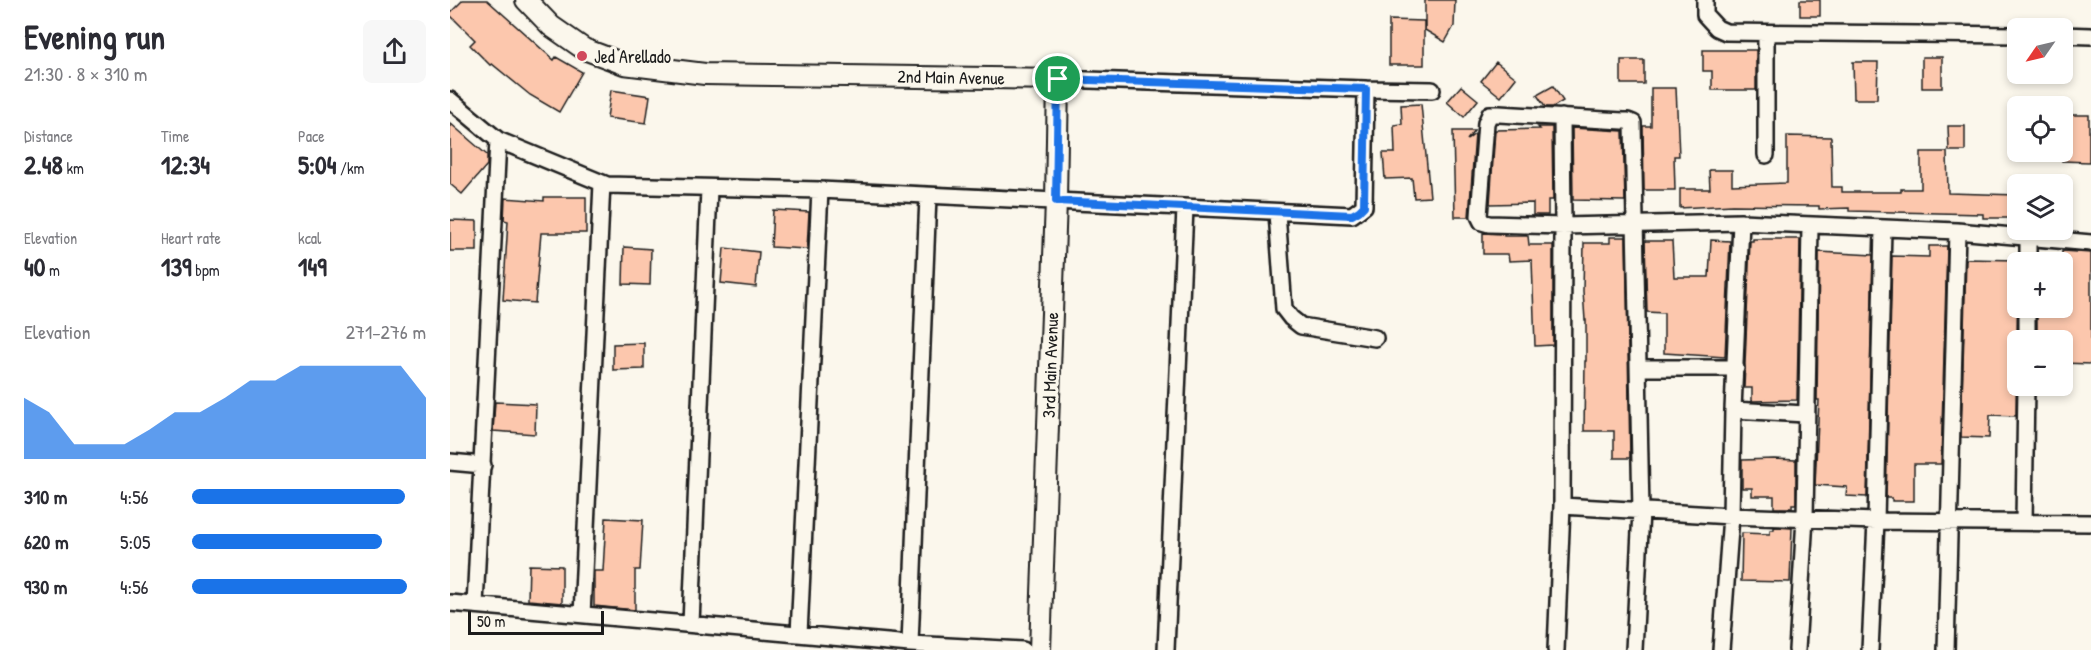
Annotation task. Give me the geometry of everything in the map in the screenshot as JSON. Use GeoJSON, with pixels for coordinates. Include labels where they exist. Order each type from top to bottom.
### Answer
{"type":"FeatureCollection","features":[{"type":"Feature","properties":{"kind":"street","name":"2nd Main Avenue"},"geometry":{"type":"LineString","coordinates":[[526,0],[551,26],[584,49],[624,64],[705,74],[1058,79],[1432,90]]}},
{"type":"Feature","properties":{"kind":"street"},"geometry":{"type":"LineString","coordinates":[[1705,0],[1706,15],[1717,28],[1726,32],[2007,35]]}},
{"type":"Feature","properties":{"kind":"street"},"geometry":{"type":"LineString","coordinates":[[1766,33],[1766,155]]}},
{"type":"Feature","properties":{"kind":"street"},"geometry":{"type":"LineString","coordinates":[[2073,35],[2091,36]]}},
{"type":"Feature","properties":{"kind":"street","name":"3rd Main Avenue"},"geometry":{"type":"LineString","coordinates":[[1040,650],[1056,201],[1058,79]]}},
{"type":"Feature","properties":{"kind":"street"},"geometry":{"type":"LineString","coordinates":[[450,100],[498,140],[607,185],[820,190],[1352,215],[1364,206],[1366,89]]}},
{"type":"Feature","properties":{"kind":"street"},"geometry":{"type":"LineString","coordinates":[[1634,650],[1641,511],[1636,225],[1633,123],[1490,114],[1486,123],[1479,216],[1482,222],[1489,224],[1563,226],[1636,225],[1741,222],[1957,231],[2007,237]]}},
{"type":"Feature","properties":{"kind":"street"},"geometry":{"type":"LineString","coordinates":[[1556,650],[1562,506],[1562,117]]}},
{"type":"Feature","properties":{"kind":"street"},"geometry":{"type":"LineString","coordinates":[[475,605],[498,140]]}},
{"type":"Feature","properties":{"kind":"street"},"geometry":{"type":"LineString","coordinates":[[582,615],[602,183]]}},
{"type":"Feature","properties":{"kind":"street"},"geometry":{"type":"LineString","coordinates":[[691,624],[709,189]]}},
{"type":"Feature","properties":{"kind":"street"},"geometry":{"type":"LineString","coordinates":[[799,634],[820,190]]}},
{"type":"Feature","properties":{"kind":"street"},"geometry":{"type":"LineString","coordinates":[[910,644],[928,196]]}},
{"type":"Feature","properties":{"kind":"street"},"geometry":{"type":"LineString","coordinates":[[1166,650],[1185,208]]}},
{"type":"Feature","properties":{"kind":"street"},"geometry":{"type":"LineString","coordinates":[[1277,213],[1284,309],[1291,318],[1301,326],[1375,338]]}},
{"type":"Feature","properties":{"kind":"street"},"geometry":{"type":"LineString","coordinates":[[1721,650],[1731,516],[1741,222]]}},
{"type":"Feature","properties":{"kind":"street"},"geometry":{"type":"LineString","coordinates":[[1797,650],[1804,518],[1810,226]]}},
{"type":"Feature","properties":{"kind":"street"},"geometry":{"type":"LineString","coordinates":[[1870,650],[1876,521],[1883,229]]}},
{"type":"Feature","properties":{"kind":"street"},"geometry":{"type":"LineString","coordinates":[[1946,650],[1957,231]]}},
{"type":"Feature","properties":{"kind":"street"},"geometry":{"type":"LineString","coordinates":[[2044,240],[2091,243]]}},
{"type":"Feature","properties":{"kind":"street"},"geometry":{"type":"LineString","coordinates":[[1638,368],[1736,368]]}},
{"type":"Feature","properties":{"kind":"street"},"geometry":{"type":"LineString","coordinates":[[2024,522],[2026,396]]}},
{"type":"Feature","properties":{"kind":"street"},"geometry":{"type":"LineString","coordinates":[[1733,410],[1805,414]]}},
{"type":"Feature","properties":{"kind":"street"},"geometry":{"type":"LineString","coordinates":[[450,462],[483,465]]}},
{"type":"Feature","properties":{"kind":"street"},"geometry":{"type":"LineString","coordinates":[[1562,506],[1731,516],[1876,521],[2091,524]]}},
{"type":"Feature","properties":{"kind":"street"},"geometry":{"type":"LineString","coordinates":[[450,603],[910,644],[1023,650]]}},
{"type":"Feature","properties":{"kind":"building"},"geometry":{"type":"Polygon","coordinates":[[[463,0],[487,0],[554,60],[556,57],[582,72],[559,112],[530,95],[492,64],[490,65],[470,45],[475,40],[450,15],[463,0]]]}},
{"type":"Feature","properties":{"kind":"building"},"geometry":{"type":"Polygon","coordinates":[[[1425,0],[1455,0],[1454,26],[1445,42],[1425,30],[1425,0]]]}},
{"type":"Feature","properties":{"kind":"building"},"geometry":{"type":"Polygon","coordinates":[[[1800,0],[1820,0],[1820,16],[1800,16],[1800,0]]]}},
{"type":"Feature","properties":{"kind":"building"},"geometry":{"type":"Polygon","coordinates":[[[1389,20],[1424,21],[1424,65],[1389,65],[1389,20]]]}},
{"type":"Feature","properties":{"kind":"building"},"geometry":{"type":"Polygon","coordinates":[[[1703,50],[1756,50],[1756,90],[1712,90],[1712,71],[1703,71],[1703,50]]]}},
{"type":"Feature","properties":{"kind":"building"},"geometry":{"type":"Polygon","coordinates":[[[1922,57],[1942,57],[1942,88],[1922,88],[1922,57]]]}},
{"type":"Feature","properties":{"kind":"building"},"geometry":{"type":"Polygon","coordinates":[[[1621,60],[1644,60],[1644,84],[1621,84],[1621,60]]]}},
{"type":"Feature","properties":{"kind":"building"},"geometry":{"type":"Polygon","coordinates":[[[1496,62],[1516,78],[1501,97],[1481,81],[1496,62]]]}},
{"type":"Feature","properties":{"kind":"building"},"geometry":{"type":"Polygon","coordinates":[[[1853,62],[1878,62],[1877,99],[1854,99],[1853,62]]]}},
{"type":"Feature","properties":{"kind":"building"},"geometry":{"type":"Polygon","coordinates":[[[1461,86],[1478,100],[1464,117],[1447,102],[1461,86]]]}},
{"type":"Feature","properties":{"kind":"building"},"geometry":{"type":"Polygon","coordinates":[[[1553,86],[1563,101],[1553,107],[1545,107],[1537,95],[1553,86]]]}},
{"type":"Feature","properties":{"kind":"building"},"geometry":{"type":"Polygon","coordinates":[[[1651,88],[1676,88],[1679,156],[1674,156],[1675,190],[1644,190],[1643,126],[1651,126],[1651,88]]]}},
{"type":"Feature","properties":{"kind":"building"},"geometry":{"type":"Polygon","coordinates":[[[611,90],[650,96],[646,123],[607,118],[611,90]]]}},
{"type":"Feature","properties":{"kind":"building"},"geometry":{"type":"Polygon","coordinates":[[[1421,104],[1430,197],[1414,198],[1412,178],[1385,179],[1383,153],[1395,153],[1394,125],[1402,124],[1401,105],[1421,104]]]}},
{"type":"Feature","properties":{"kind":"building"},"geometry":{"type":"Polygon","coordinates":[[[2073,115],[2089,115],[2089,162],[2073,161],[2073,115]]]}},
{"type":"Feature","properties":{"kind":"building"},"geometry":{"type":"Polygon","coordinates":[[[450,123],[487,155],[487,165],[462,194],[450,184],[450,123]]]}},
{"type":"Feature","properties":{"kind":"building"},"geometry":{"type":"Polygon","coordinates":[[[1948,126],[1965,126],[1965,151],[1949,151],[1948,126]]]}},
{"type":"Feature","properties":{"kind":"building"},"geometry":{"type":"Polygon","coordinates":[[[1538,127],[1552,127],[1553,200],[1548,200],[1548,215],[1533,215],[1533,203],[1490,204],[1495,130],[1540,129],[1538,127]]]}},
{"type":"Feature","properties":{"kind":"building"},"geometry":{"type":"Polygon","coordinates":[[[1572,128],[1623,131],[1625,201],[1573,200],[1572,128]]]}},
{"type":"Feature","properties":{"kind":"building"},"geometry":{"type":"Polygon","coordinates":[[[1453,131],[1474,131],[1467,140],[1475,134],[1469,217],[1455,217],[1453,131]]]}},
{"type":"Feature","properties":{"kind":"building"},"geometry":{"type":"Polygon","coordinates":[[[1787,136],[1831,137],[1832,187],[1842,187],[1842,192],[1901,192],[1901,189],[1921,189],[1921,152],[1947,152],[1948,193],[2007,195],[2007,218],[1983,218],[1983,214],[1849,211],[1849,208],[1819,209],[1819,206],[1732,205],[1680,208],[1680,189],[1710,189],[1709,170],[1732,170],[1732,185],[1787,183],[1787,136]]]}},
{"type":"Feature","properties":{"kind":"building"},"geometry":{"type":"Polygon","coordinates":[[[544,197],[586,197],[586,233],[541,233],[535,303],[503,300],[508,221],[504,220],[505,198],[544,201],[544,197]]]}},
{"type":"Feature","properties":{"kind":"building"},"geometry":{"type":"Polygon","coordinates":[[[773,210],[809,212],[807,249],[771,247],[773,210]]]}},
{"type":"Feature","properties":{"kind":"building"},"geometry":{"type":"Polygon","coordinates":[[[450,220],[477,221],[477,251],[450,251],[450,220]]]}},
{"type":"Feature","properties":{"kind":"building"},"geometry":{"type":"Polygon","coordinates":[[[1483,233],[1528,236],[1529,245],[1553,245],[1553,345],[1535,346],[1532,260],[1509,261],[1508,254],[1483,254],[1483,233]]]}},
{"type":"Feature","properties":{"kind":"building"},"geometry":{"type":"Polygon","coordinates":[[[1610,237],[1626,237],[1630,458],[1614,458],[1614,431],[1584,431],[1586,320],[1583,291],[1584,243],[1610,243],[1610,237]]]}},
{"type":"Feature","properties":{"kind":"building"},"geometry":{"type":"Polygon","coordinates":[[[1753,239],[1800,239],[1797,400],[1752,401],[1752,388],[1744,388],[1750,241],[1753,239]]]}},
{"type":"Feature","properties":{"kind":"building"},"geometry":{"type":"Polygon","coordinates":[[[1711,240],[1730,241],[1725,357],[1664,353],[1664,313],[1647,312],[1645,241],[1672,241],[1674,277],[1709,277],[1711,240]]]}},
{"type":"Feature","properties":{"kind":"building"},"geometry":{"type":"Polygon","coordinates":[[[1929,246],[1947,246],[1941,464],[1914,464],[1914,501],[1892,501],[1892,498],[1886,498],[1892,256],[1929,257],[1929,246]]]}},
{"type":"Feature","properties":{"kind":"building"},"geometry":{"type":"Polygon","coordinates":[[[624,247],[651,249],[650,285],[623,284],[624,247]]]}},
{"type":"Feature","properties":{"kind":"building"},"geometry":{"type":"Polygon","coordinates":[[[724,248],[759,252],[756,287],[721,283],[724,248]]]}},
{"type":"Feature","properties":{"kind":"building"},"geometry":{"type":"Polygon","coordinates":[[[2062,251],[2091,253],[2091,364],[2073,363],[2073,330],[2037,330],[2037,318],[2073,318],[2073,252],[2062,251]]]}},
{"type":"Feature","properties":{"kind":"building"},"geometry":{"type":"Polygon","coordinates":[[[1819,252],[1873,255],[1867,497],[1846,496],[1847,487],[1815,485],[1819,400],[1817,400],[1819,252]]]}},
{"type":"Feature","properties":{"kind":"building"},"geometry":{"type":"Polygon","coordinates":[[[1966,259],[2007,260],[2007,318],[2017,318],[2017,330],[2007,330],[2007,396],[2016,396],[2016,416],[1990,415],[1989,438],[1961,437],[1966,259]]]}},
{"type":"Feature","properties":{"kind":"building"},"geometry":{"type":"Polygon","coordinates":[[[644,343],[644,369],[613,370],[613,344],[644,343]]]}},
{"type":"Feature","properties":{"kind":"building"},"geometry":{"type":"Polygon","coordinates":[[[495,402],[536,404],[535,434],[493,431],[495,402]]]}},
{"type":"Feature","properties":{"kind":"building"},"geometry":{"type":"Polygon","coordinates":[[[1742,460],[1796,460],[1796,504],[1792,504],[1792,508],[1774,508],[1774,496],[1752,496],[1752,488],[1742,488],[1742,460]]]}},
{"type":"Feature","properties":{"kind":"building"},"geometry":{"type":"Polygon","coordinates":[[[606,518],[643,520],[640,570],[635,570],[635,610],[594,606],[594,571],[603,571],[606,518]]]}},
{"type":"Feature","properties":{"kind":"building"},"geometry":{"type":"Polygon","coordinates":[[[1774,527],[1792,528],[1790,582],[1741,581],[1742,533],[1770,534],[1770,530],[1774,530],[1774,527]]]}},
{"type":"Feature","properties":{"kind":"building"},"geometry":{"type":"Polygon","coordinates":[[[529,565],[562,566],[562,603],[528,600],[529,565]]]}},
{"type":"Feature","properties":{"kind":"place","name":"Jed Arellado"},"geometry":{"type":"Point","coordinates":[582,56]}},
{"type":"Feature","properties":{"kind":"route"},"geometry":{"type":"LineString","coordinates":[[1058,79],[1366,89],[1364,206],[1352,215],[1056,201],[1058,79]]}}]}
